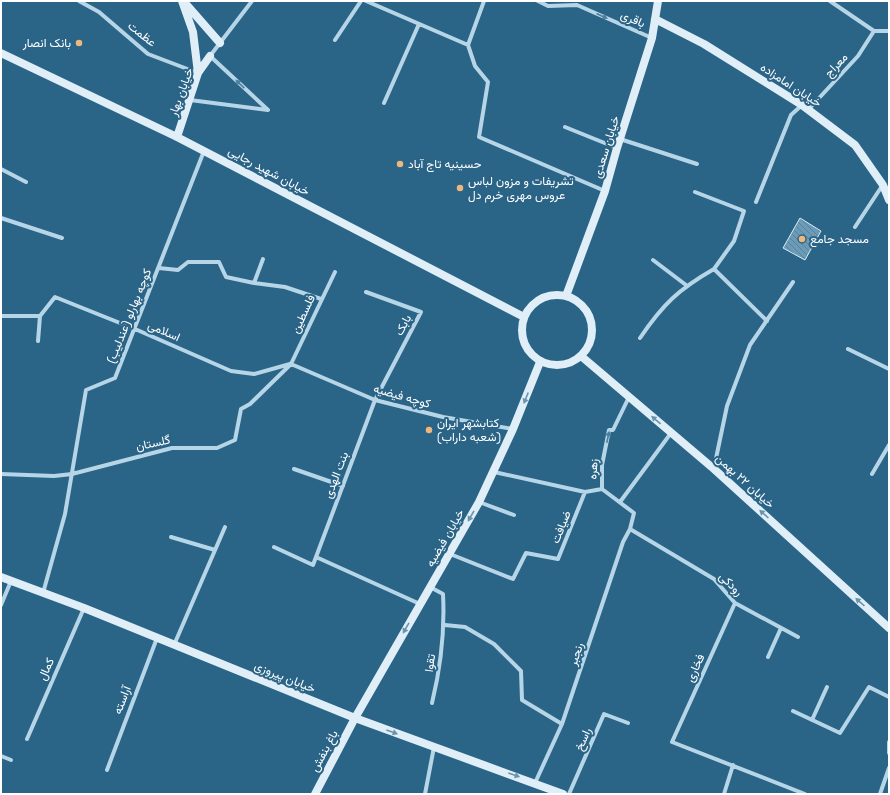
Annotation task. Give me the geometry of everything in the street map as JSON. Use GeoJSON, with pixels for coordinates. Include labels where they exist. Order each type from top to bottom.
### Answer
{"type":"FeatureCollection","features":[{"type":"Feature","properties":{"kind":"main road"},"geometry":{"type":"LineString","coordinates":[[183,1],[193,32],[198,73]]}},
{"type":"Feature","properties":{"kind":"main road"},"geometry":{"type":"LineString","coordinates":[[183,1],[220,43]]}},
{"type":"Feature","properties":{"kind":"main road","name":"خیابان سعدی"},"geometry":{"type":"LineString","coordinates":[[566,296],[605,191],[652,38],[658,1]]}},
{"type":"Feature","properties":{"kind":"main road","name":"خیابان امامزاده"},"geometry":{"type":"LineString","coordinates":[[655,19],[704,44],[805,108],[855,145],[883,185],[889,200]]}},
{"type":"Feature","properties":{"kind":"main road","name":"خیابان شهید رجایی"},"geometry":{"type":"LineString","coordinates":[[1,53],[177,137],[524,317]]}},
{"type":"Feature","properties":{"kind":"main road","name":"خیابان بهار"},"geometry":{"type":"LineString","coordinates":[[177,137],[198,73],[210,56]]}},
{"type":"Feature","properties":{"kind":"main road"},"geometry":{"type":"LineString","coordinates":[[558,294],[566,296],[576,300],[584,307],[589,316],[592,327],[591,337],[588,347],[581,356],[574,361],[562,365],[549,365],[540,362],[526,347],[522,337],[521,327],[524,317],[532,305],[544,297],[558,294]]}},
{"type":"Feature","properties":{"kind":"main road","name":"خیابان ۲۲ بهمن"},"geometry":{"type":"LineString","coordinates":[[581,356],[714,469],[889,628]]}},
{"type":"Feature","properties":{"kind":"main road","name":"خیابان فیضیه"},"geometry":{"type":"LineString","coordinates":[[355,718],[479,502],[494,472],[540,362]]}},
{"type":"Feature","properties":{"kind":"main road","name":"خیابان پیروزی"},"geometry":{"type":"LineString","coordinates":[[1,577],[84,608],[355,718],[563,794]]}},
{"type":"Feature","properties":{"kind":"main road","name":"باغ بنفش"},"geometry":{"type":"LineString","coordinates":[[314,794],[355,718]]}},
{"type":"Feature","properties":{"kind":"street","name":"عظمت"},"geometry":{"type":"LineString","coordinates":[[79,1],[99,12],[148,54],[198,73]]}},
{"type":"Feature","properties":{"kind":"street"},"geometry":{"type":"LineString","coordinates":[[190,100],[268,110],[210,56],[252,1]]}},
{"type":"Feature","properties":{"kind":"street"},"geometry":{"type":"LineString","coordinates":[[335,40],[361,1]]}},
{"type":"Feature","properties":{"kind":"street"},"geometry":{"type":"LineString","coordinates":[[366,1],[468,45]]}},
{"type":"Feature","properties":{"kind":"street"},"geometry":{"type":"LineString","coordinates":[[484,1],[468,45],[474,66],[488,82],[479,137],[605,191]]}},
{"type":"Feature","properties":{"kind":"street","name":"باقری"},"geometry":{"type":"LineString","coordinates":[[538,1],[548,6],[579,3],[652,38]]}},
{"type":"Feature","properties":{"kind":"street"},"geometry":{"type":"LineString","coordinates":[[830,1],[874,31],[889,31]]}},
{"type":"Feature","properties":{"kind":"street"},"geometry":{"type":"LineString","coordinates":[[384,103],[419,24]]}},
{"type":"Feature","properties":{"kind":"street","name":"معراج"},"geometry":{"type":"LineString","coordinates":[[756,202],[792,115],[805,108],[858,56],[874,31]]}},
{"type":"Feature","properties":{"kind":"street"},"geometry":{"type":"LineString","coordinates":[[565,127],[617,148]]}},
{"type":"Feature","properties":{"kind":"street"},"geometry":{"type":"LineString","coordinates":[[620,139],[696,164]]}},
{"type":"Feature","properties":{"kind":"street","name":"کوچه بهارلو (عندلیب)"},"geometry":{"type":"LineString","coordinates":[[43,593],[65,514],[86,390],[115,378],[204,151]]}},
{"type":"Feature","properties":{"kind":"street"},"geometry":{"type":"LineString","coordinates":[[1,169],[26,182]]}},
{"type":"Feature","properties":{"kind":"street"},"geometry":{"type":"LineString","coordinates":[[855,227],[883,185]]}},
{"type":"Feature","properties":{"kind":"street"},"geometry":{"type":"LineString","coordinates":[[640,338],[657,313],[686,285],[714,269],[734,241],[744,211],[695,192]]}},
{"type":"Feature","properties":{"kind":"street"},"geometry":{"type":"LineString","coordinates":[[1,218],[62,238]]}},
{"type":"Feature","properties":{"kind":"street"},"geometry":{"type":"LineString","coordinates":[[254,283],[263,259]]}},
{"type":"Feature","properties":{"kind":"street"},"geometry":{"type":"LineString","coordinates":[[653,260],[686,285]]}},
{"type":"Feature","properties":{"kind":"street"},"geometry":{"type":"LineString","coordinates":[[159,268],[178,270],[188,262],[219,262],[226,277],[254,283],[285,287],[321,299]]}},
{"type":"Feature","properties":{"kind":"street"},"geometry":{"type":"LineString","coordinates":[[714,269],[767,321]]}},
{"type":"Feature","properties":{"kind":"street","name":"فلسطین"},"geometry":{"type":"LineString","coordinates":[[291,364],[334,272]]}},
{"type":"Feature","properties":{"kind":"street"},"geometry":{"type":"LineString","coordinates":[[714,469],[727,406],[750,345],[793,282]]}},
{"type":"Feature","properties":{"kind":"street","name":"بابک"},"geometry":{"type":"LineString","coordinates":[[366,292],[421,312],[375,400]]}},
{"type":"Feature","properties":{"kind":"street","name":"اسلامی"},"geometry":{"type":"LineString","coordinates":[[40,316],[54,296],[135,329],[230,371],[254,374],[291,364]]}},
{"type":"Feature","properties":{"kind":"street"},"geometry":{"type":"LineString","coordinates":[[1,316],[40,316],[38,341]]}},
{"type":"Feature","properties":{"kind":"street"},"geometry":{"type":"LineString","coordinates":[[848,350],[889,370]]}},
{"type":"Feature","properties":{"kind":"street","name":"کوچه فیضیه"},"geometry":{"type":"LineString","coordinates":[[291,364],[375,400],[443,417],[513,428]]}},
{"type":"Feature","properties":{"kind":"street","name":"گلستان"},"geometry":{"type":"LineString","coordinates":[[1,474],[54,476],[72,474],[172,448],[217,448],[235,440],[241,409],[250,404],[291,364]]}},
{"type":"Feature","properties":{"kind":"street","name":"زهره"},"geometry":{"type":"LineString","coordinates":[[494,472],[585,492],[602,489],[602,465],[609,430],[613,430],[629,397]]}},
{"type":"Feature","properties":{"kind":"street","name":"بنت الهدی"},"geometry":{"type":"LineString","coordinates":[[316,557],[375,400]]}},
{"type":"Feature","properties":{"kind":"street"},"geometry":{"type":"LineString","coordinates":[[620,502],[671,433]]}},
{"type":"Feature","properties":{"kind":"street"},"geometry":{"type":"LineString","coordinates":[[872,474],[889,446]]}},
{"type":"Feature","properties":{"kind":"street"},"geometry":{"type":"LineString","coordinates":[[294,469],[342,486]]}},
{"type":"Feature","properties":{"kind":"street"},"geometry":{"type":"LineString","coordinates":[[602,489],[634,513],[630,529]]}},
{"type":"Feature","properties":{"kind":"street","name":"ضیافت"},"geometry":{"type":"LineString","coordinates":[[449,554],[513,579],[526,553],[558,559],[585,492]]}},
{"type":"Feature","properties":{"kind":"street"},"geometry":{"type":"LineString","coordinates":[[479,502],[514,515]]}},
{"type":"Feature","properties":{"kind":"street"},"geometry":{"type":"LineString","coordinates":[[174,645],[225,527]]}},
{"type":"Feature","properties":{"kind":"street","name":"رودکی"},"geometry":{"type":"LineString","coordinates":[[630,529],[714,580],[735,603],[798,638]]}},
{"type":"Feature","properties":{"kind":"street","name":"رنجبر"},"geometry":{"type":"LineString","coordinates":[[535,783],[562,724],[623,542],[630,529]]}},
{"type":"Feature","properties":{"kind":"street"},"geometry":{"type":"LineString","coordinates":[[171,537],[215,550]]}},
{"type":"Feature","properties":{"kind":"street"},"geometry":{"type":"LineString","coordinates":[[274,547],[313,565],[316,557],[420,604]]}},
{"type":"Feature","properties":{"kind":"street"},"geometry":{"type":"LineString","coordinates":[[1,605],[11,581]]}},
{"type":"Feature","properties":{"kind":"street","name":"تقوا"},"geometry":{"type":"LineString","coordinates":[[430,587],[443,594],[445,625],[441,668],[432,703]]}},
{"type":"Feature","properties":{"kind":"street","name":"فخاری"},"geometry":{"type":"LineString","coordinates":[[733,765],[672,742],[735,603]]}},
{"type":"Feature","properties":{"kind":"street","name":"کمال"},"geometry":{"type":"LineString","coordinates":[[27,739],[84,608]]}},
{"type":"Feature","properties":{"kind":"street"},"geometry":{"type":"LineString","coordinates":[[445,625],[465,627],[494,644],[521,671],[522,700],[562,724]]}},
{"type":"Feature","properties":{"kind":"street"},"geometry":{"type":"LineString","coordinates":[[768,657],[782,628]]}},
{"type":"Feature","properties":{"kind":"street","name":"آراسته"},"geometry":{"type":"LineString","coordinates":[[107,770],[157,638]]}},
{"type":"Feature","properties":{"kind":"street"},"geometry":{"type":"LineString","coordinates":[[812,720],[827,687]]}},
{"type":"Feature","properties":{"kind":"street"},"geometry":{"type":"LineString","coordinates":[[793,711],[840,733],[869,687],[889,697]]}},
{"type":"Feature","properties":{"kind":"street","name":"راسخ"},"geometry":{"type":"LineString","coordinates":[[569,794],[604,714],[628,723]]}},
{"type":"Feature","properties":{"kind":"street"},"geometry":{"type":"LineString","coordinates":[[889,742],[889,753]]}},
{"type":"Feature","properties":{"kind":"street"},"geometry":{"type":"LineString","coordinates":[[425,794],[434,747]]}},
{"type":"Feature","properties":{"kind":"street"},"geometry":{"type":"LineString","coordinates":[[1,756],[11,760]]}},
{"type":"Feature","properties":{"kind":"street"},"geometry":{"type":"LineString","coordinates":[[724,794],[733,765],[806,794]]}},
{"type":"Feature","properties":{"kind":"street"},"geometry":{"type":"LineString","coordinates":[[880,794],[889,768]]}},
{"type":"Feature","properties":{"kind":"building","name":"مسجد جامع"},"geometry":{"type":"Polygon","coordinates":[[[800,218],[821,231],[805,260],[783,248],[800,218]]]}},
{"type":"Feature","properties":{"kind":"place","name":"بانک انصار"},"geometry":{"type":"Point","coordinates":[79,43]}},
{"type":"Feature","properties":{"kind":"place","name":"حسینیه تاج آباد"},"geometry":{"type":"Point","coordinates":[400,164]}},
{"type":"Feature","properties":{"kind":"place","name":"تشریفات و مزون لباس عروس مهری خرم دل"},"geometry":{"type":"Point","coordinates":[460,188]}},
{"type":"Feature","properties":{"kind":"place","name":"مسجد جامع"},"geometry":{"type":"Point","coordinates":[802,239]}},
{"type":"Feature","properties":{"kind":"place","name":"کتابشهر ایران (شعبه داراب)"},"geometry":{"type":"Point","coordinates":[429,430]}}]}
